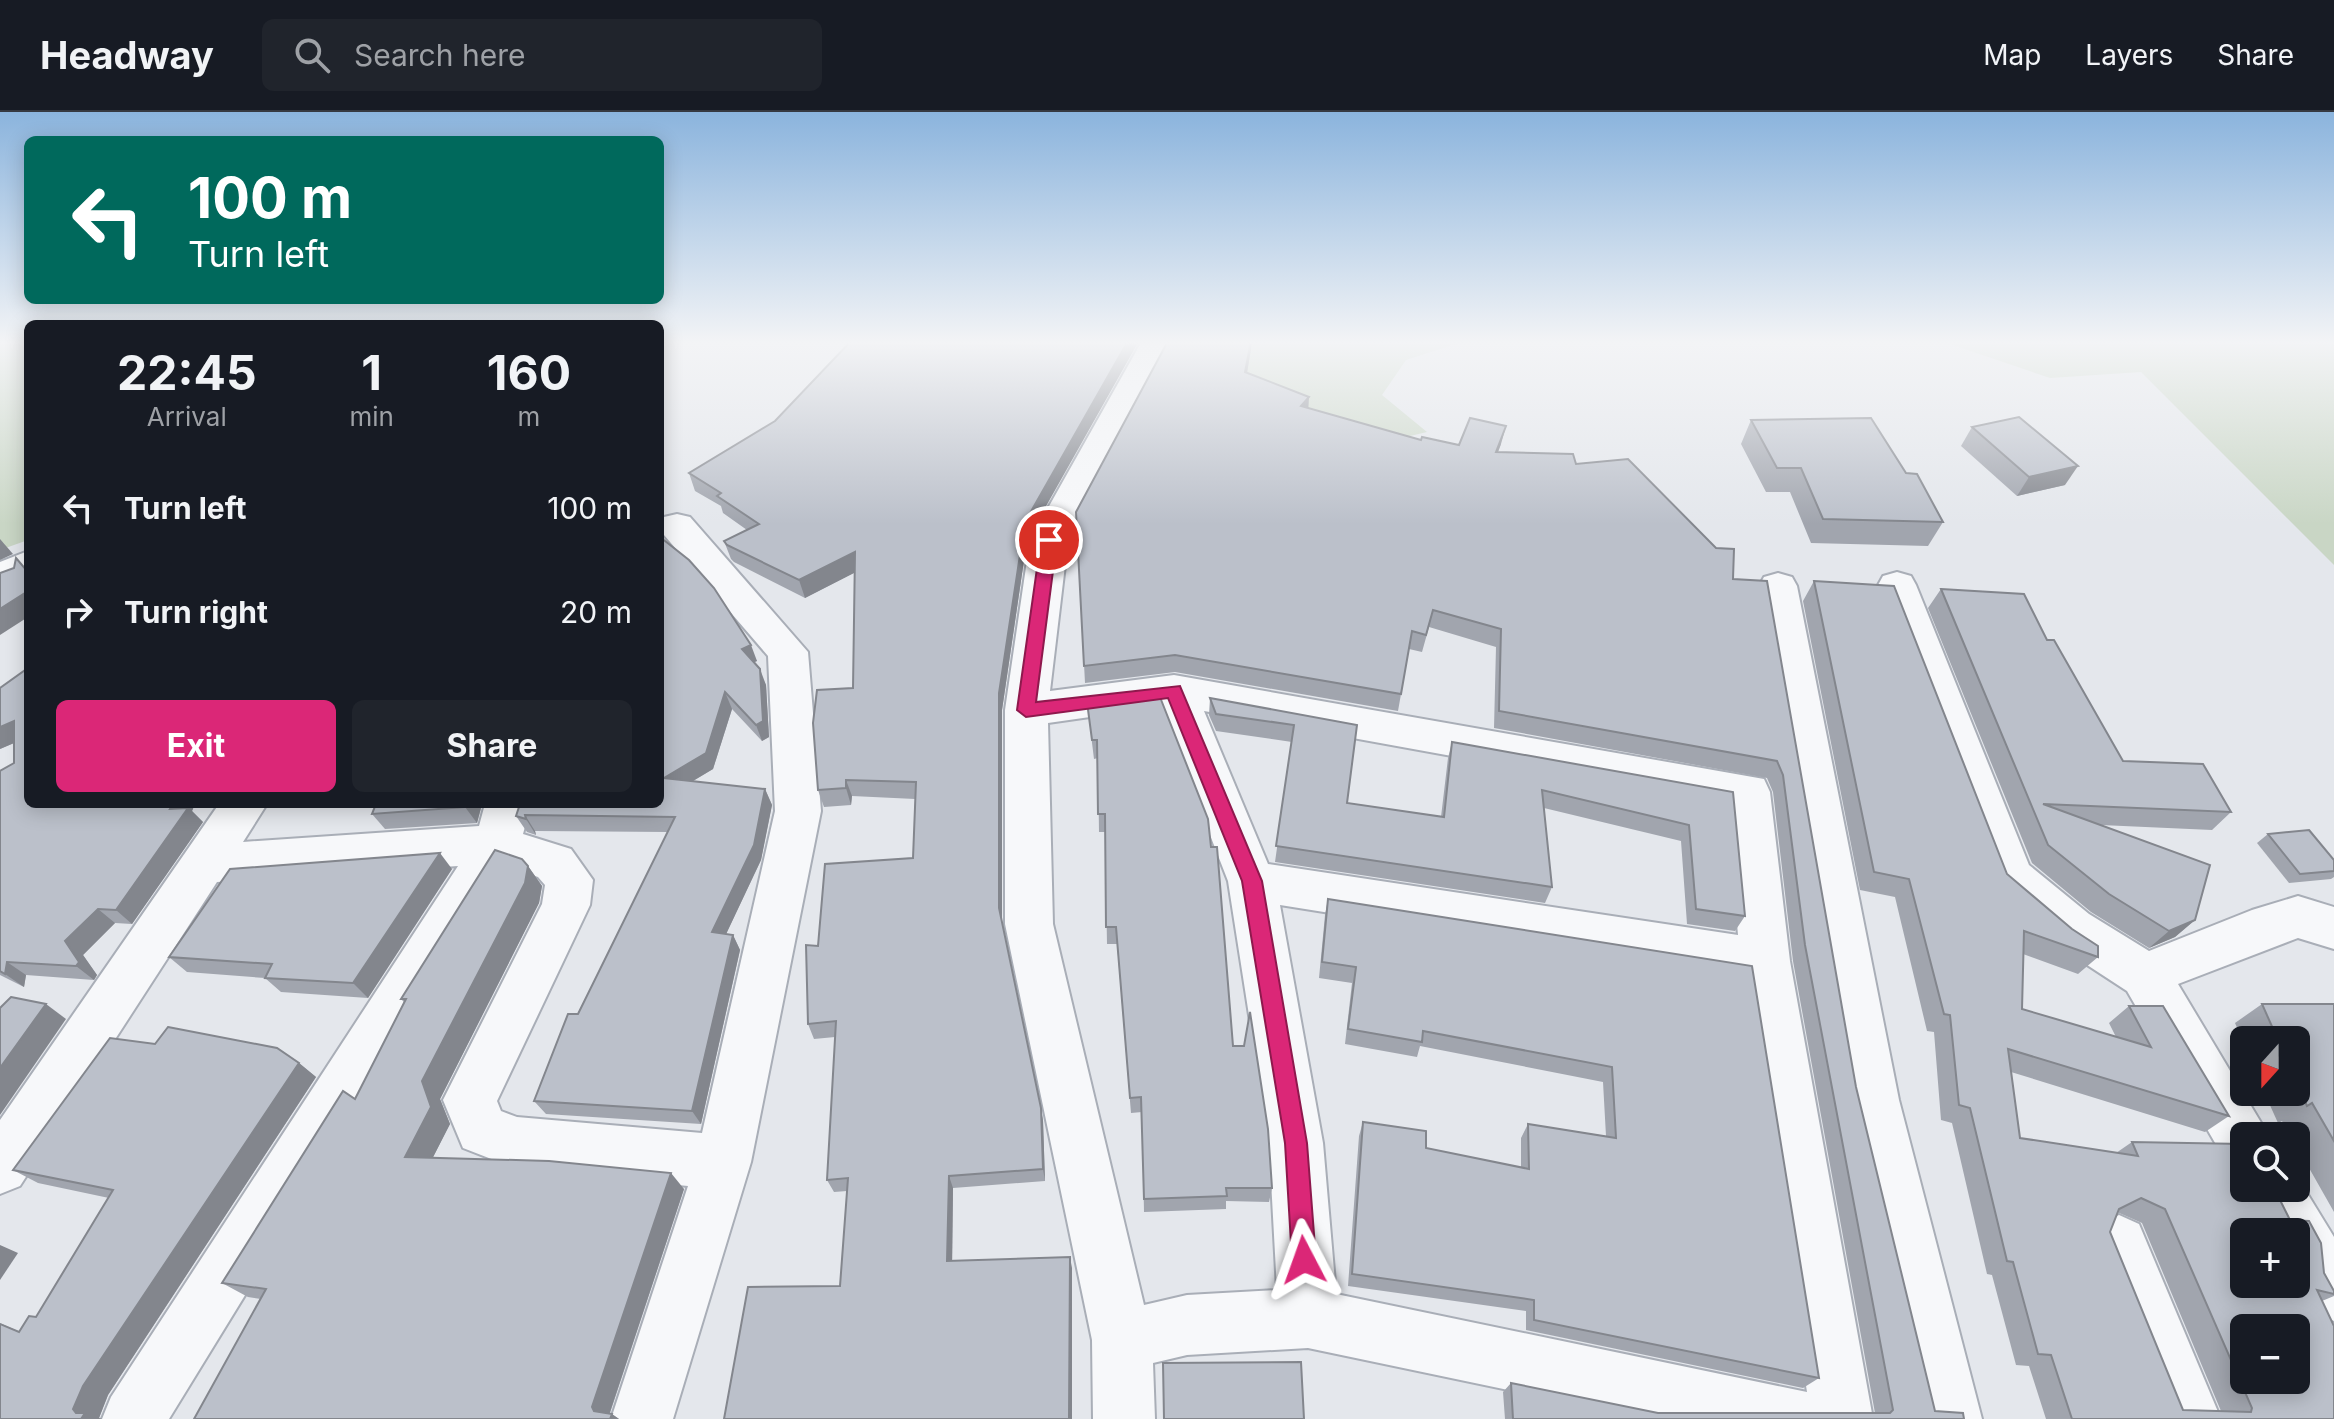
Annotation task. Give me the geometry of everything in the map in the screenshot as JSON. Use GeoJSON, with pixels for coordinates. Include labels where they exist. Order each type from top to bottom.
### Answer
{"type":"FeatureCollection","features":[{"type":"Feature","properties":{"kind":"street"},"geometry":{"type":"LineString","coordinates":[[1124,1419],[1122,1340],[1029,924],[1026,710],[1049,540],[1125,402]]}},
{"type":"Feature","properties":{"kind":"street"},"geometry":{"type":"LineString","coordinates":[[642,1419],[723,1162],[798,811],[788,652],[677,526]]}},
{"type":"Feature","properties":{"kind":"street"},"geometry":{"type":"LineString","coordinates":[[0,579],[24,566]]}},
{"type":"Feature","properties":{"kind":"street"},"geometry":{"type":"LineString","coordinates":[[1897,585],[2010,877],[2072,929],[2145,975],[2233,1122]]}},
{"type":"Feature","properties":{"kind":"street"},"geometry":{"type":"LineString","coordinates":[[1778,586],[1872,1100],[1951,1419]]}},
{"type":"Feature","properties":{"kind":"street"},"geometry":{"type":"LineString","coordinates":[[1026,710],[1174,690],[1748,792],[1765,961],[1842,1419]]}},
{"type":"Feature","properties":{"kind":"street"},"geometry":{"type":"LineString","coordinates":[[1174,690],[1252,881],[1296,1143],[1308,1318]]}},
{"type":"Feature","properties":{"kind":"street"},"geometry":{"type":"LineString","coordinates":[[0,1167],[241,808]]}},
{"type":"Feature","properties":{"kind":"street"},"geometry":{"type":"LineString","coordinates":[[204,864],[502,824],[554,863],[569,880],[566,905],[470,1100],[482,1130],[517,1143],[723,1162]]}},
{"type":"Feature","properties":{"kind":"street"},"geometry":{"type":"LineString","coordinates":[[133,1419],[502,824]]}},
{"type":"Feature","properties":{"kind":"street"},"geometry":{"type":"LineString","coordinates":[[1252,881],[1765,961]]}},
{"type":"Feature","properties":{"kind":"street"},"geometry":{"type":"LineString","coordinates":[[2145,975],[2269,925],[2298,917],[2334,928]]}},
{"type":"Feature","properties":{"kind":"street"},"geometry":{"type":"LineString","coordinates":[[2280,1202],[2334,1292]]}},
{"type":"Feature","properties":{"kind":"street"},"geometry":{"type":"LineString","coordinates":[[2119,1244],[2190,1419]]}},
{"type":"Feature","properties":{"kind":"street"},"geometry":{"type":"LineString","coordinates":[[1122,1340],[1187,1325],[1308,1318],[1796,1419]]}},
{"type":"Feature","properties":{"kind":"green space"},"geometry":{"type":"Polygon","coordinates":[[[0,402],[24,402],[24,541],[0,550],[0,402]]]}},
{"type":"Feature","properties":{"kind":"green space"},"geometry":{"type":"Polygon","coordinates":[[[1272,402],[1391,402],[1427,432],[1338,453],[1272,402]]]}},
{"type":"Feature","properties":{"kind":"green space"},"geometry":{"type":"Polygon","coordinates":[[[2171,402],[2334,402],[2334,565],[2171,402]]]}},
{"type":"Feature","properties":{"kind":"building"},"geometry":{"type":"Polygon","coordinates":[[[793,402],[1093,402],[1025,522],[999,693],[999,908],[1041,1108],[1043,1169],[949,1176],[947,1261],[1070,1257],[1069,1419],[724,1419],[748,1287],[840,1286],[848,1178],[827,1180],[836,1021],[808,1024],[806,945],[818,946],[825,864],[913,858],[916,782],[846,780],[846,788],[818,790],[813,723],[817,690],[853,688],[855,552],[799,580],[727,545],[724,541],[759,524],[717,496],[721,493],[689,473],[775,421],[793,402]]]}},
{"type":"Feature","properties":{"kind":"building"},"geometry":{"type":"Polygon","coordinates":[[[1135,402],[1305,402],[1301,406],[1421,440],[1422,437],[1459,445],[1470,418],[1506,426],[1496,452],[1573,454],[1576,464],[1628,459],[1716,548],[1734,549],[1733,579],[1767,581],[1856,1087],[1935,1411],[1963,1413],[1964,1419],[1513,1419],[1511,1383],[1658,1413],[1890,1413],[1893,1410],[1805,945],[1783,775],[1777,761],[1499,711],[1501,629],[1433,610],[1426,635],[1412,631],[1401,694],[1175,655],[1084,666],[1076,512],[1135,402]]]}},
{"type":"Feature","properties":{"kind":"building"},"geometry":{"type":"Polygon","coordinates":[[[2019,417],[2078,466],[2029,477],[1972,427],[2019,417]]]}},
{"type":"Feature","properties":{"kind":"building"},"geometry":{"type":"Polygon","coordinates":[[[1871,418],[1906,473],[1917,474],[1943,522],[1823,519],[1801,468],[1777,468],[1751,420],[1871,418]]]}},
{"type":"Feature","properties":{"kind":"building"},"geometry":{"type":"Polygon","coordinates":[[[664,540],[689,560],[714,588],[751,645],[742,649],[760,669],[763,721],[756,725],[725,692],[706,753],[664,778],[664,540]]]}},
{"type":"Feature","properties":{"kind":"building"},"geometry":{"type":"Polygon","coordinates":[[[16,558],[24,567],[24,594],[0,609],[0,573],[14,568],[16,558]]]}},
{"type":"Feature","properties":{"kind":"building"},"geometry":{"type":"Polygon","coordinates":[[[1814,581],[1894,586],[2007,874],[2072,929],[2098,946],[2098,957],[2024,931],[2022,1009],[2151,1047],[2129,1006],[2163,1006],[2229,1116],[2008,1049],[2020,1138],[2138,1156],[2132,1142],[2230,1144],[2230,1202],[2281,1202],[2289,1218],[2230,1218],[2230,1298],[2310,1298],[2310,1223],[2321,1243],[2324,1273],[2334,1291],[2334,1294],[2317,1290],[2334,1326],[2334,1419],[2072,1419],[2051,1355],[2038,1354],[2013,1262],[2007,1261],[1970,1108],[1959,1105],[1950,1015],[1944,1014],[1909,879],[1874,872],[1814,581]],[[2141,1198],[2119,1209],[2110,1232],[2183,1410],[2251,1412],[2246,1394],[2310,1394],[2310,1314],[2230,1314],[2230,1358],[2165,1209],[2141,1198]]]}},
{"type":"Feature","properties":{"kind":"building"},"geometry":{"type":"Polygon","coordinates":[[[1941,589],[2024,594],[2047,640],[2054,640],[2123,761],[2203,764],[2231,812],[2043,804],[2210,865],[2195,920],[2169,931],[2109,894],[2048,845],[1941,589]]]}},
{"type":"Feature","properties":{"kind":"building"},"geometry":{"type":"Polygon","coordinates":[[[24,671],[24,808],[188,808],[116,910],[98,909],[65,941],[79,962],[76,966],[7,962],[5,974],[0,971],[0,771],[14,763],[14,721],[0,727],[0,688],[24,671]]]}},
{"type":"Feature","properties":{"kind":"building"},"geometry":{"type":"Polygon","coordinates":[[[1158,692],[1208,819],[1211,847],[1217,847],[1233,1046],[1244,1046],[1250,1012],[1268,1129],[1272,1188],[1226,1188],[1227,1196],[1144,1199],[1141,1097],[1130,1098],[1116,927],[1106,927],[1105,814],[1098,814],[1097,740],[1092,740],[1087,702],[1158,692]]]}},
{"type":"Feature","properties":{"kind":"building"},"geometry":{"type":"Polygon","coordinates":[[[1210,698],[1357,725],[1347,803],[1444,817],[1452,742],[1733,792],[1745,916],[1696,909],[1689,825],[1542,790],[1552,887],[1276,846],[1294,725],[1216,714],[1210,698]]]}},
{"type":"Feature","properties":{"kind":"building"},"geometry":{"type":"Polygon","coordinates":[[[664,778],[765,789],[754,845],[712,932],[733,935],[692,1111],[534,1101],[568,1014],[578,1014],[675,817],[525,815],[526,819],[516,816],[519,808],[664,808],[664,778]]]}},
{"type":"Feature","properties":{"kind":"building"},"geometry":{"type":"Polygon","coordinates":[[[374,808],[452,808],[372,814],[374,808]]]}},
{"type":"Feature","properties":{"kind":"building"},"geometry":{"type":"Polygon","coordinates":[[[2309,830],[2334,860],[2334,871],[2300,874],[2268,834],[2309,830]]]}},
{"type":"Feature","properties":{"kind":"building"},"geometry":{"type":"Polygon","coordinates":[[[495,850],[522,859],[528,866],[525,883],[422,1081],[431,1107],[405,1157],[549,1161],[671,1173],[592,1407],[594,1411],[612,1414],[610,1419],[194,1419],[266,1289],[222,1283],[343,1091],[355,1099],[406,999],[401,999],[495,850]]]}},
{"type":"Feature","properties":{"kind":"building"},"geometry":{"type":"Polygon","coordinates":[[[440,853],[353,983],[265,978],[272,964],[169,957],[230,869],[440,853]]]}},
{"type":"Feature","properties":{"kind":"building"},"geometry":{"type":"Polygon","coordinates":[[[1328,899],[1752,966],[1819,1378],[1534,1320],[1534,1300],[1352,1274],[1363,1122],[1426,1131],[1426,1148],[1529,1169],[1528,1124],[1616,1138],[1612,1067],[1423,1031],[1422,1042],[1348,1029],[1356,967],[1322,962],[1328,899]]]}},
{"type":"Feature","properties":{"kind":"building"},"geometry":{"type":"Polygon","coordinates":[[[11,997],[46,1004],[0,1068],[0,1008],[11,997]]]}},
{"type":"Feature","properties":{"kind":"building"},"geometry":{"type":"Polygon","coordinates":[[[2262,1004],[2334,1004],[2334,1141],[2310,1104],[2310,1026],[2272,1026],[2262,1004]]]}},
{"type":"Feature","properties":{"kind":"building"},"geometry":{"type":"Polygon","coordinates":[[[168,1027],[277,1048],[299,1063],[83,1386],[73,1409],[76,1413],[85,1413],[81,1419],[0,1419],[0,1324],[19,1332],[29,1316],[36,1317],[113,1190],[13,1170],[110,1038],[155,1044],[168,1027]]]}},
{"type":"Feature","properties":{"kind":"building"},"geometry":{"type":"Polygon","coordinates":[[[1301,1362],[1304,1419],[1164,1419],[1163,1363],[1301,1362]]]}},
{"type":"Feature","properties":{"kind":"route"},"geometry":{"type":"LineString","coordinates":[[1049,540],[1026,710],[1174,690],[1252,881],[1296,1143],[1304,1260]]}}]}
